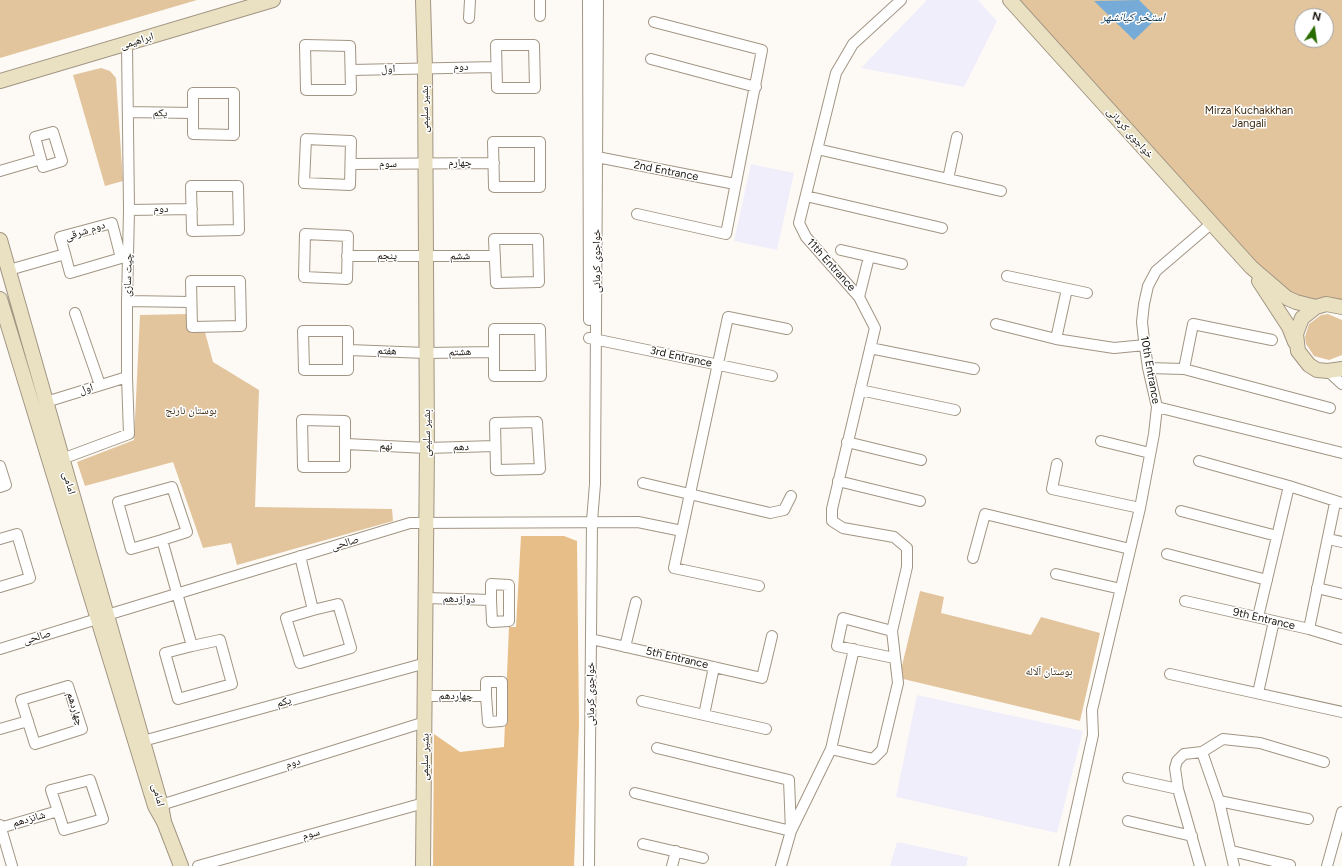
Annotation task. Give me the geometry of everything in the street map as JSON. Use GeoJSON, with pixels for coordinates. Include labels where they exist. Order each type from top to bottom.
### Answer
{"type":"FeatureCollection","features":[{"type":"Feature","properties":{"kind":"main road","name":"ابراهیمی"},"geometry":{"type":"LineString","coordinates":[[0,81],[273,0]]}},
{"type":"Feature","properties":{"kind":"main road","name":"بشیر سلیمی"},"geometry":{"type":"LineString","coordinates":[[423,0],[425,68],[427,448],[423,866]]}},
{"type":"Feature","properties":{"kind":"main road","name":"خواجوی کرمانی"},"geometry":{"type":"LineString","coordinates":[[1010,0],[1251,267]]}},
{"type":"Feature","properties":{"kind":"main road","name":"امامی"},"geometry":{"type":"LineString","coordinates":[[0,240],[62,459],[102,617],[155,806],[164,822]]}},
{"type":"Feature","properties":{"kind":"main road"},"geometry":{"type":"LineString","coordinates":[[1251,267],[1287,298],[1316,307]]}},
{"type":"Feature","properties":{"kind":"main road"},"geometry":{"type":"LineString","coordinates":[[1251,267],[1289,327],[1300,355],[1309,365],[1317,370],[1335,370]]}},
{"type":"Feature","properties":{"kind":"main road","name":"امامی"},"geometry":{"type":"LineString","coordinates":[[0,298],[143,741],[161,805],[164,822]]}},
{"type":"Feature","properties":{"kind":"main road"},"geometry":{"type":"LineString","coordinates":[[1296,342],[1296,334],[1300,321],[1309,311],[1326,304],[1342,307]]}},
{"type":"Feature","properties":{"kind":"main road"},"geometry":{"type":"LineString","coordinates":[[164,822],[181,866]]}},
{"type":"Feature","properties":{"kind":"street"},"geometry":{"type":"LineString","coordinates":[[469,18],[470,0]]}},
{"type":"Feature","properties":{"kind":"street"},"geometry":{"type":"LineString","coordinates":[[540,0],[540,16]]}},
{"type":"Feature","properties":{"kind":"street","name":"خواجوی کرمانی"},"geometry":{"type":"LineString","coordinates":[[588,0],[593,339]]}},
{"type":"Feature","properties":{"kind":"street","name":"خواجوی کرمانی"},"geometry":{"type":"LineString","coordinates":[[590,866],[592,521],[589,485],[597,157],[598,0]]}},
{"type":"Feature","properties":{"kind":"street","name":"11th Entrance"},"geometry":{"type":"LineString","coordinates":[[892,631],[907,567],[907,548],[894,537],[843,528],[832,521],[832,509],[838,481],[875,328],[859,297],[806,238],[799,223],[836,73],[853,44],[890,4],[901,0]]}},
{"type":"Feature","properties":{"kind":"street"},"geometry":{"type":"LineString","coordinates":[[637,214],[726,234],[756,87],[762,50],[654,22]]}},
{"type":"Feature","properties":{"kind":"street","name":"چیت سازی"},"geometry":{"type":"LineString","coordinates":[[62,459],[130,434],[127,377],[129,210],[127,44]]}},
{"type":"Feature","properties":{"kind":"street"},"geometry":{"type":"LineString","coordinates":[[305,45],[350,46],[351,70],[351,90],[306,90],[305,45]]}},
{"type":"Feature","properties":{"kind":"street"},"geometry":{"type":"LineString","coordinates":[[496,45],[534,45],[535,88],[497,88],[496,67],[496,45]]}},
{"type":"Feature","properties":{"kind":"street"},"geometry":{"type":"LineString","coordinates":[[651,59],[756,87]]}},
{"type":"Feature","properties":{"kind":"street","name":"دوم"},"geometry":{"type":"LineString","coordinates":[[425,68],[496,67]]}},
{"type":"Feature","properties":{"kind":"street","name":"اول"},"geometry":{"type":"LineString","coordinates":[[351,70],[425,68]]}},
{"type":"Feature","properties":{"kind":"street"},"geometry":{"type":"LineString","coordinates":[[234,92],[234,135],[193,134],[193,113],[192,93],[234,92]]}},
{"type":"Feature","properties":{"kind":"street","name":"یکم"},"geometry":{"type":"LineString","coordinates":[[128,112],[193,113]]}},
{"type":"Feature","properties":{"kind":"street"},"geometry":{"type":"LineString","coordinates":[[948,179],[957,137]]}},
{"type":"Feature","properties":{"kind":"street"},"geometry":{"type":"LineString","coordinates":[[306,139],[351,141],[351,164],[350,185],[304,183],[306,139]]}},
{"type":"Feature","properties":{"kind":"street"},"geometry":{"type":"LineString","coordinates":[[493,142],[540,142],[540,187],[494,186],[494,164],[493,142]]}},
{"type":"Feature","properties":{"kind":"street"},"geometry":{"type":"LineString","coordinates":[[817,150],[1001,191]]}},
{"type":"Feature","properties":{"kind":"street","name":"2nd Entrance"},"geometry":{"type":"LineString","coordinates":[[597,157],[736,184]]}},
{"type":"Feature","properties":{"kind":"street"},"geometry":{"type":"LineString","coordinates":[[0,171],[41,159]]}},
{"type":"Feature","properties":{"kind":"street","name":"سوم"},"geometry":{"type":"LineString","coordinates":[[351,164],[425,164]]}},
{"type":"Feature","properties":{"kind":"street","name":"چهارم"},"geometry":{"type":"LineString","coordinates":[[425,164],[494,164]]}},
{"type":"Feature","properties":{"kind":"street"},"geometry":{"type":"LineString","coordinates":[[191,186],[238,186],[239,230],[192,231],[192,209],[191,186]]}},
{"type":"Feature","properties":{"kind":"street"},"geometry":{"type":"LineString","coordinates":[[806,196],[942,228]]}},
{"type":"Feature","properties":{"kind":"street","name":"دوم"},"geometry":{"type":"LineString","coordinates":[[129,210],[192,209]]}},
{"type":"Feature","properties":{"kind":"street","name":"دوم شرقی"},"geometry":{"type":"LineString","coordinates":[[112,223],[121,258],[70,273],[65,254],[60,237],[112,223]]}},
{"type":"Feature","properties":{"kind":"street","name":"10th Entrance"},"geometry":{"type":"LineString","coordinates":[[1064,866],[1093,736],[1092,710],[1140,508],[1157,407],[1148,368],[1142,322],[1148,286],[1156,271],[1212,223]]}},
{"type":"Feature","properties":{"kind":"street"},"geometry":{"type":"LineString","coordinates":[[305,234],[348,236],[347,256],[347,279],[304,277],[305,234]]}},
{"type":"Feature","properties":{"kind":"street"},"geometry":{"type":"LineString","coordinates":[[494,239],[538,239],[539,282],[496,283],[495,256],[494,239]]}},
{"type":"Feature","properties":{"kind":"street"},"geometry":{"type":"LineString","coordinates":[[842,250],[902,264]]}},
{"type":"Feature","properties":{"kind":"street","name":"دوم شرقی"},"geometry":{"type":"LineString","coordinates":[[9,270],[65,254]]}},
{"type":"Feature","properties":{"kind":"street","name":"پنجم"},"geometry":{"type":"LineString","coordinates":[[347,256],[426,257]]}},
{"type":"Feature","properties":{"kind":"street","name":"ششم"},"geometry":{"type":"LineString","coordinates":[[426,257],[495,256]]}},
{"type":"Feature","properties":{"kind":"street"},"geometry":{"type":"LineString","coordinates":[[859,297],[869,257]]}},
{"type":"Feature","properties":{"kind":"street"},"geometry":{"type":"LineString","coordinates":[[1007,276],[1087,293]]}},
{"type":"Feature","properties":{"kind":"street"},"geometry":{"type":"LineString","coordinates":[[191,281],[240,281],[241,326],[192,326],[191,302],[191,281]]}},
{"type":"Feature","properties":{"kind":"street"},"geometry":{"type":"LineString","coordinates":[[1056,339],[1067,289]]}},
{"type":"Feature","properties":{"kind":"street"},"geometry":{"type":"LineString","coordinates":[[127,301],[191,302]]}},
{"type":"Feature","properties":{"kind":"street"},"geometry":{"type":"LineString","coordinates":[[75,313],[100,385]]}},
{"type":"Feature","properties":{"kind":"street"},"geometry":{"type":"LineString","coordinates":[[759,586],[674,568],[728,317],[787,329]]}},
{"type":"Feature","properties":{"kind":"street"},"geometry":{"type":"LineString","coordinates":[[996,324],[1056,339],[1114,348],[1145,345]]}},
{"type":"Feature","properties":{"kind":"street"},"geometry":{"type":"LineString","coordinates":[[1184,369],[1193,324],[1272,340]]}},
{"type":"Feature","properties":{"kind":"street"},"geometry":{"type":"LineString","coordinates":[[494,329],[540,329],[541,376],[494,376],[494,352],[494,329]]}},
{"type":"Feature","properties":{"kind":"street"},"geometry":{"type":"LineString","coordinates":[[304,331],[348,331],[348,350],[348,370],[304,370],[304,331]]}},
{"type":"Feature","properties":{"kind":"street","name":"3rd Entrance"},"geometry":{"type":"LineString","coordinates":[[593,339],[772,376]]}},
{"type":"Feature","properties":{"kind":"street"},"geometry":{"type":"LineString","coordinates":[[870,348],[974,369]]}},
{"type":"Feature","properties":{"kind":"street","name":"هفتم"},"geometry":{"type":"LineString","coordinates":[[348,350],[426,353]]}},
{"type":"Feature","properties":{"kind":"street","name":"هشتم"},"geometry":{"type":"LineString","coordinates":[[426,353],[494,352]]}},
{"type":"Feature","properties":{"kind":"street"},"geometry":{"type":"LineString","coordinates":[[1148,368],[1184,369],[1330,408]]}},
{"type":"Feature","properties":{"kind":"street"},"geometry":{"type":"LineString","coordinates":[[1335,370],[1342,384]]}},
{"type":"Feature","properties":{"kind":"street","name":"اول"},"geometry":{"type":"LineString","coordinates":[[46,402],[127,377]]}},
{"type":"Feature","properties":{"kind":"street"},"geometry":{"type":"LineString","coordinates":[[860,390],[955,410]]}},
{"type":"Feature","properties":{"kind":"street"},"geometry":{"type":"LineString","coordinates":[[1157,407],[1342,453]]}},
{"type":"Feature","properties":{"kind":"street"},"geometry":{"type":"LineString","coordinates":[[302,420],[345,421],[346,444],[346,468],[303,466],[302,420]]}},
{"type":"Feature","properties":{"kind":"street"},"geometry":{"type":"LineString","coordinates":[[537,422],[540,469],[496,470],[495,446],[495,424],[537,422]]}},
{"type":"Feature","properties":{"kind":"street"},"geometry":{"type":"LineString","coordinates":[[847,442],[921,460]]}},
{"type":"Feature","properties":{"kind":"street"},"geometry":{"type":"LineString","coordinates":[[1101,442],[1150,453]]}},
{"type":"Feature","properties":{"kind":"street","name":"نهم"},"geometry":{"type":"LineString","coordinates":[[346,444],[427,448]]}},
{"type":"Feature","properties":{"kind":"street","name":"دهم"},"geometry":{"type":"LineString","coordinates":[[427,448],[495,446]]}},
{"type":"Feature","properties":{"kind":"street"},"geometry":{"type":"LineString","coordinates":[[1199,461],[1289,486],[1338,503],[1328,539],[1309,629]]}},
{"type":"Feature","properties":{"kind":"street"},"geometry":{"type":"LineString","coordinates":[[1057,464],[1052,489],[1140,508]]}},
{"type":"Feature","properties":{"kind":"street"},"geometry":{"type":"LineString","coordinates":[[0,466],[6,485],[0,487]]}},
{"type":"Feature","properties":{"kind":"street"},"geometry":{"type":"LineString","coordinates":[[838,481],[920,501]]}},
{"type":"Feature","properties":{"kind":"street"},"geometry":{"type":"LineString","coordinates":[[643,483],[770,513],[784,510],[791,496]]}},
{"type":"Feature","properties":{"kind":"street"},"geometry":{"type":"LineString","coordinates":[[172,486],[187,532],[162,540],[131,549],[118,502],[172,486]]}},
{"type":"Feature","properties":{"kind":"street"},"geometry":{"type":"LineString","coordinates":[[1258,617],[1289,486]]}},
{"type":"Feature","properties":{"kind":"street"},"geometry":{"type":"LineString","coordinates":[[1181,511],[1277,536]]}},
{"type":"Feature","properties":{"kind":"street"},"geometry":{"type":"LineString","coordinates":[[973,558],[985,514],[1130,549]]}},
{"type":"Feature","properties":{"kind":"street","name":"صالحی"},"geometry":{"type":"LineString","coordinates":[[0,649],[178,593],[410,523],[592,521],[638,522],[682,531]]}},
{"type":"Feature","properties":{"kind":"street"},"geometry":{"type":"LineString","coordinates":[[0,539],[17,534],[30,578],[0,587]]}},
{"type":"Feature","properties":{"kind":"street"},"geometry":{"type":"LineString","coordinates":[[1328,539],[1342,542]]}},
{"type":"Feature","properties":{"kind":"street"},"geometry":{"type":"LineString","coordinates":[[162,540],[192,646]]}},
{"type":"Feature","properties":{"kind":"street"},"geometry":{"type":"LineString","coordinates":[[1167,554],[1267,580]]}},
{"type":"Feature","properties":{"kind":"street"},"geometry":{"type":"LineString","coordinates":[[300,556],[313,610]]}},
{"type":"Feature","properties":{"kind":"street"},"geometry":{"type":"LineString","coordinates":[[1056,574],[1121,589]]}},
{"type":"Feature","properties":{"kind":"street"},"geometry":{"type":"LineString","coordinates":[[1317,588],[1342,594]]}},
{"type":"Feature","properties":{"kind":"street","name":"دوازدهم"},"geometry":{"type":"LineString","coordinates":[[426,598],[491,600]]}},
{"type":"Feature","properties":{"kind":"street","name":"9th Entrance"},"geometry":{"type":"LineString","coordinates":[[1185,601],[1309,629],[1342,639]]}},
{"type":"Feature","properties":{"kind":"street"},"geometry":{"type":"LineString","coordinates":[[625,647],[636,602]]}},
{"type":"Feature","properties":{"kind":"street"},"geometry":{"type":"LineString","coordinates":[[338,604],[350,648],[300,663],[286,618],[313,610],[338,604]]}},
{"type":"Feature","properties":{"kind":"street"},"geometry":{"type":"LineString","coordinates":[[831,750],[873,759],[882,750],[898,683],[892,631],[843,618],[837,646],[894,658]]}},
{"type":"Feature","properties":{"kind":"street"},"geometry":{"type":"LineString","coordinates":[[1258,694],[1274,621]]}},
{"type":"Feature","properties":{"kind":"street","name":"5th Entrance"},"geometry":{"type":"LineString","coordinates":[[591,639],[762,678],[772,636]]}},
{"type":"Feature","properties":{"kind":"street"},"geometry":{"type":"LineString","coordinates":[[220,640],[232,684],[178,699],[165,653],[192,646],[220,640]]}},
{"type":"Feature","properties":{"kind":"street"},"geometry":{"type":"LineString","coordinates":[[781,866],[791,831],[831,750],[854,649]]}},
{"type":"Feature","properties":{"kind":"street","name":"یکم"},"geometry":{"type":"LineString","coordinates":[[143,741],[426,663]]}},
{"type":"Feature","properties":{"kind":"street"},"geometry":{"type":"LineString","coordinates":[[704,715],[714,667]]}},
{"type":"Feature","properties":{"kind":"street"},"geometry":{"type":"LineString","coordinates":[[1170,674],[1342,712]]}},
{"type":"Feature","properties":{"kind":"street","name":"چهاردهم"},"geometry":{"type":"LineString","coordinates":[[68,686],[82,730],[35,744],[28,721],[21,700],[68,686]]}},
{"type":"Feature","properties":{"kind":"street","name":"چهاردهم"},"geometry":{"type":"LineString","coordinates":[[425,696],[486,696]]}},
{"type":"Feature","properties":{"kind":"street"},"geometry":{"type":"LineString","coordinates":[[642,701],[766,730]]}},
{"type":"Feature","properties":{"kind":"street"},"geometry":{"type":"LineString","coordinates":[[0,729],[28,721]]}},
{"type":"Feature","properties":{"kind":"street","name":"دوم"},"geometry":{"type":"LineString","coordinates":[[161,805],[425,722]]}},
{"type":"Feature","properties":{"kind":"street"},"geometry":{"type":"LineString","coordinates":[[1200,866],[1178,789],[1175,768],[1178,761],[1184,754],[1202,752],[1223,739],[1260,743],[1324,762]]}},
{"type":"Feature","properties":{"kind":"street"},"geometry":{"type":"LineString","coordinates":[[657,748],[789,780],[791,831]]}},
{"type":"Feature","properties":{"kind":"street"},"geometry":{"type":"LineString","coordinates":[[1202,752],[1219,801],[1232,851],[1234,866]]}},
{"type":"Feature","properties":{"kind":"street"},"geometry":{"type":"LineString","coordinates":[[1128,778],[1178,789]]}},
{"type":"Feature","properties":{"kind":"street","name":"شانزدهم"},"geometry":{"type":"LineString","coordinates":[[90,780],[103,819],[64,830],[58,811],[50,790],[90,780]]}},
{"type":"Feature","properties":{"kind":"street"},"geometry":{"type":"LineString","coordinates":[[635,793],[791,831]]}},
{"type":"Feature","properties":{"kind":"street"},"geometry":{"type":"LineString","coordinates":[[1219,801],[1308,820]]}},
{"type":"Feature","properties":{"kind":"street","name":"سوم"},"geometry":{"type":"LineString","coordinates":[[198,866],[424,802]]}},
{"type":"Feature","properties":{"kind":"street","name":"شانزدهم"},"geometry":{"type":"LineString","coordinates":[[0,827],[58,811]]}},
{"type":"Feature","properties":{"kind":"street"},"geometry":{"type":"LineString","coordinates":[[1327,866],[1342,812]]}},
{"type":"Feature","properties":{"kind":"street"},"geometry":{"type":"LineString","coordinates":[[1128,821],[1192,836]]}},
{"type":"Feature","properties":{"kind":"street"},"geometry":{"type":"LineString","coordinates":[[0,827],[12,866]]}},
{"type":"Feature","properties":{"kind":"street"},"geometry":{"type":"LineString","coordinates":[[643,844],[704,858]]}},
{"type":"Feature","properties":{"kind":"street"},"geometry":{"type":"LineString","coordinates":[[1232,851],[1290,865]]}},
{"type":"Feature","properties":{"kind":"street"},"geometry":{"type":"LineString","coordinates":[[672,866],[676,852]]}},
{"type":"Feature","properties":{"kind":"shaded area"},"geometry":{"type":"Polygon","coordinates":[[[927,0],[978,0],[997,21],[964,87],[861,68],[927,0]]]}},
{"type":"Feature","properties":{"kind":"shaded area"},"geometry":{"type":"Polygon","coordinates":[[[751,164],[794,173],[777,250],[734,241],[751,164]]]}},
{"type":"Feature","properties":{"kind":"shaded area"},"geometry":{"type":"Polygon","coordinates":[[[521,536],[564,536],[577,541],[579,724],[574,866],[433,866],[434,734],[460,752],[504,747],[509,627],[516,627],[521,536]]]}},
{"type":"Feature","properties":{"kind":"shaded area"},"geometry":{"type":"Polygon","coordinates":[[[917,695],[1083,731],[1057,833],[896,797],[917,695]]]}},
{"type":"Feature","properties":{"kind":"shaded area"},"geometry":{"type":"Polygon","coordinates":[[[897,842],[968,857],[966,866],[890,866],[897,842]]]}},
{"type":"Feature","properties":{"kind":"green space"},"geometry":{"type":"Polygon","coordinates":[[[0,0],[197,0],[0,58],[0,0]]]}},
{"type":"Feature","properties":{"kind":"green space","name":"Mirza Kuchakkhan Jangali"},"geometry":{"type":"Polygon","coordinates":[[[1015,0],[1342,0],[1342,302],[1317,300],[1293,295],[1271,278],[1015,0]]]}},
{"type":"Feature","properties":{"kind":"green space"},"geometry":{"type":"Polygon","coordinates":[[[101,68],[110,71],[116,78],[123,181],[105,186],[73,75],[101,68]]]}},
{"type":"Feature","properties":{"kind":"green space","name":"بوستان نارنج"},"geometry":{"type":"Polygon","coordinates":[[[188,314],[205,332],[213,362],[259,390],[255,507],[392,509],[393,521],[237,565],[231,543],[203,548],[173,462],[85,486],[77,462],[134,440],[140,315],[188,314]]]}},
{"type":"Feature","properties":{"kind":"green space"},"geometry":{"type":"Polygon","coordinates":[[[1328,314],[1342,320],[1342,355],[1329,360],[1314,356],[1306,344],[1305,337],[1309,324],[1321,315],[1328,314]]]}},
{"type":"Feature","properties":{"kind":"green space","name":"بوستان آلاله"},"geometry":{"type":"Polygon","coordinates":[[[920,591],[944,597],[941,613],[1031,635],[1041,617],[1100,633],[1080,721],[899,678],[920,591]]]}},
{"type":"Feature","properties":{"kind":"water","name":"استخر کیانشهر"},"geometry":{"type":"Polygon","coordinates":[[[1139,0],[1157,18],[1134,40],[1094,1],[1139,0]]]}}]}
